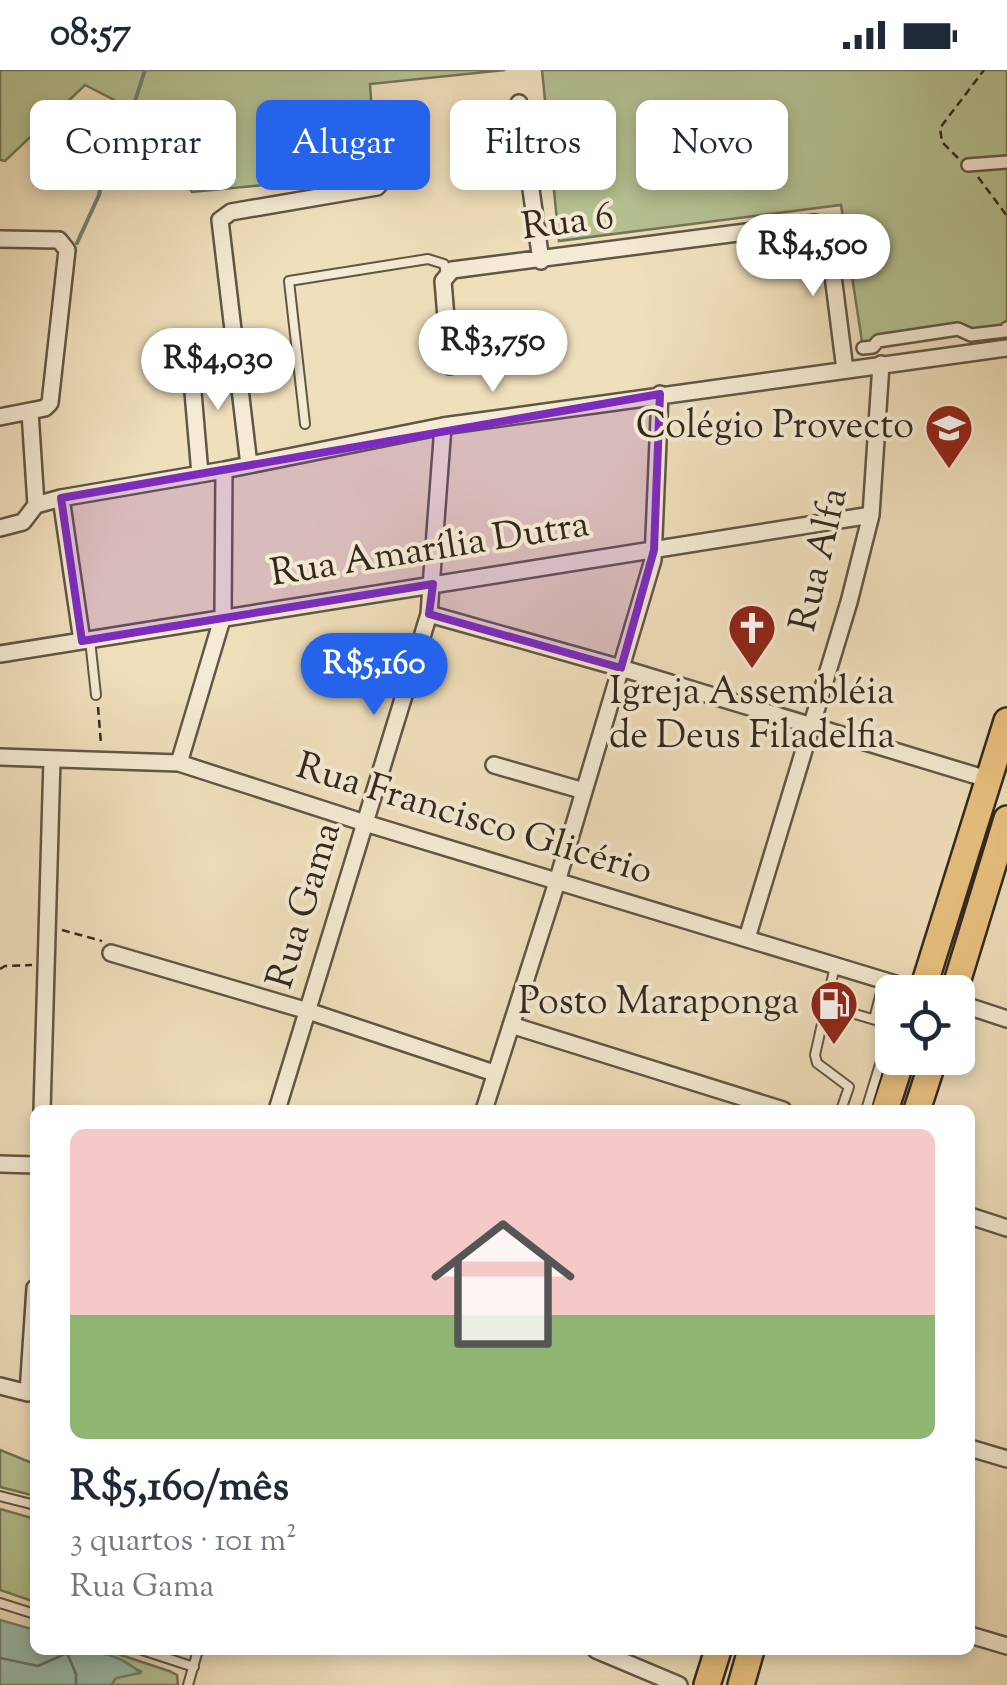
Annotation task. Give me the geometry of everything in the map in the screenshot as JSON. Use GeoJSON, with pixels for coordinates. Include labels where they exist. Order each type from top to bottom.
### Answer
{"type":"FeatureCollection","features":[{"type":"Feature","properties":{"kind":"main road"},"geometry":{"type":"LineString","coordinates":[[927,975],[1007,721]]}},
{"type":"Feature","properties":{"kind":"main road"},"geometry":{"type":"LineString","coordinates":[[959,975],[1007,820]]}},
{"type":"Feature","properties":{"kind":"main road"},"geometry":{"type":"LineString","coordinates":[[878,1105],[893,1075]]}},
{"type":"Feature","properties":{"kind":"main road"},"geometry":{"type":"LineString","coordinates":[[919,1105],[928,1075]]}},
{"type":"Feature","properties":{"kind":"main road"},"geometry":{"type":"LineString","coordinates":[[707,1685],[716,1655]]}},
{"type":"Feature","properties":{"kind":"main road"},"geometry":{"type":"LineString","coordinates":[[740,1685],[750,1655]]}},
{"type":"Feature","properties":{"kind":"street"},"geometry":{"type":"LineString","coordinates":[[968,165],[1007,162]]}},
{"type":"Feature","properties":{"kind":"street"},"geometry":{"type":"LineString","coordinates":[[250,464],[220,220],[231,212],[359,190]]}},
{"type":"Feature","properties":{"kind":"street"},"geometry":{"type":"LineString","coordinates":[[531,190],[540,261]]}},
{"type":"Feature","properties":{"kind":"street","name":"Rua 6"},"geometry":{"type":"LineString","coordinates":[[446,274],[457,269],[820,224],[828,236],[845,370]]}},
{"type":"Feature","properties":{"kind":"street"},"geometry":{"type":"LineString","coordinates":[[0,239],[59,240],[66,250],[52,396],[38,410],[0,417]]}},
{"type":"Feature","properties":{"kind":"street"},"geometry":{"type":"LineString","coordinates":[[446,274],[443,281],[450,366]]}},
{"type":"Feature","properties":{"kind":"street"},"geometry":{"type":"LineString","coordinates":[[862,348],[873,347],[878,341],[942,332],[958,330],[970,335],[1007,328]]}},
{"type":"Feature","properties":{"kind":"street"},"geometry":{"type":"LineString","coordinates":[[36,505],[443,426],[1007,348]]}},
{"type":"Feature","properties":{"kind":"street"},"geometry":{"type":"LineString","coordinates":[[190,356],[200,474]]}},
{"type":"Feature","properties":{"kind":"street","name":"Rua Alfa"},"geometry":{"type":"LineString","coordinates":[[748,938],[849,602],[871,515],[880,364]]}},
{"type":"Feature","properties":{"kind":"street"},"geometry":{"type":"LineString","coordinates":[[485,1105],[557,882],[654,550],[660,394]]}},
{"type":"Feature","properties":{"kind":"street"},"geometry":{"type":"LineString","coordinates":[[0,528],[23,522],[36,505],[38,410]]}},
{"type":"Feature","properties":{"kind":"street","name":"Rua Gama"},"geometry":{"type":"LineString","coordinates":[[279,1105],[429,614],[443,426]]}},
{"type":"Feature","properties":{"kind":"street"},"geometry":{"type":"LineString","coordinates":[[179,763],[223,616],[224,470]]}},
{"type":"Feature","properties":{"kind":"street"},"geometry":{"type":"LineString","coordinates":[[61,498],[86,641]]}},
{"type":"Feature","properties":{"kind":"street","name":"Rua Amarília Dutra"},"geometry":{"type":"LineString","coordinates":[[0,654],[871,515]]}},
{"type":"Feature","properties":{"kind":"street"},"geometry":{"type":"LineString","coordinates":[[429,614],[987,779]]}},
{"type":"Feature","properties":{"kind":"street","name":"Rua Francisco Glicério"},"geometry":{"type":"LineString","coordinates":[[0,757],[179,763],[875,978]]}},
{"type":"Feature","properties":{"kind":"street"},"geometry":{"type":"LineString","coordinates":[[42,1105],[52,759]]}},
{"type":"Feature","properties":{"kind":"street"},"geometry":{"type":"LineString","coordinates":[[494,765],[584,792]]}},
{"type":"Feature","properties":{"kind":"street"},"geometry":{"type":"LineString","coordinates":[[111,953],[192,983],[308,1011],[494,1074]]}},
{"type":"Feature","properties":{"kind":"street"},"geometry":{"type":"LineString","coordinates":[[975,1009],[1007,1018]]}},
{"type":"Feature","properties":{"kind":"street"},"geometry":{"type":"LineString","coordinates":[[511,1025],[767,1105]]}},
{"type":"Feature","properties":{"kind":"street"},"geometry":{"type":"LineString","coordinates":[[0,1164],[30,1165]]}},
{"type":"Feature","properties":{"kind":"street"},"geometry":{"type":"LineString","coordinates":[[975,1218],[1007,1228]]}},
{"type":"Feature","properties":{"kind":"street"},"geometry":{"type":"LineString","coordinates":[[0,1386],[30,1393]]}},
{"type":"Feature","properties":{"kind":"street"},"geometry":{"type":"LineString","coordinates":[[975,1449],[1006,1455]]}},
{"type":"Feature","properties":{"kind":"street"},"geometry":{"type":"LineString","coordinates":[[975,1636],[1007,1646]]}},
{"type":"Feature","properties":{"kind":"street"},"geometry":{"type":"LineString","coordinates":[[608,1655],[679,1685]]}},
{"type":"Feature","properties":{"kind":"lane"},"geometry":{"type":"LineString","coordinates":[[304,424],[289,282],[428,260],[444,264],[446,274]]}},
{"type":"Feature","properties":{"kind":"lane"},"geometry":{"type":"LineString","coordinates":[[86,641],[96,696]]}},
{"type":"Feature","properties":{"kind":"lane"},"geometry":{"type":"LineString","coordinates":[[835,966],[815,1059],[878,1105],[883,1075]]}},
{"type":"Feature","properties":{"kind":"lane"},"geometry":{"type":"LineString","coordinates":[[826,1005],[874,1019],[875,1015]]}},
{"type":"Feature","properties":{"kind":"lane"},"geometry":{"type":"LineString","coordinates":[[843,1105],[850,1087]]}},
{"type":"Feature","properties":{"kind":"lane"},"geometry":{"type":"LineString","coordinates":[[0,1496],[30,1504]]}},
{"type":"Feature","properties":{"kind":"lane"},"geometry":{"type":"LineString","coordinates":[[0,1603],[30,1612]]}},
{"type":"Feature","properties":{"kind":"lane"},"geometry":{"type":"LineString","coordinates":[[157,1655],[194,1667]]}},
{"type":"Feature","properties":{"kind":"lane"},"geometry":{"type":"LineString","coordinates":[[188,1685],[197,1655]]}},
{"type":"Feature","properties":{"kind":"path"},"geometry":{"type":"LineString","coordinates":[[984,70],[940,128],[942,142],[968,165],[1007,216]]}},
{"type":"Feature","properties":{"kind":"path"},"geometry":{"type":"LineString","coordinates":[[96,696],[102,761]]}},
{"type":"Feature","properties":{"kind":"path"},"geometry":{"type":"LineString","coordinates":[[48,926],[114,945],[111,953]]}},
{"type":"Feature","properties":{"kind":"path"},"geometry":{"type":"LineString","coordinates":[[0,969],[45,964]]}},
{"type":"Feature","properties":{"kind":"highlighted area"},"geometry":{"type":"Polygon","coordinates":[[[660,394],[654,550],[621,668],[429,614],[433,584],[82,641],[61,498],[660,394]]]}},
{"type":"Feature","properties":{"kind":"shaded area"},"geometry":{"type":"Polygon","coordinates":[[[0,70],[505,70],[370,84],[371,100],[256,100],[256,186],[236,188],[236,100],[114,100],[85,85],[69,100],[30,100],[30,137],[5,161],[0,160],[0,70]]]}},
{"type":"Feature","properties":{"kind":"shaded area"},"geometry":{"type":"Polygon","coordinates":[[[542,70],[1007,70],[1007,328],[958,330],[863,348],[841,205],[559,241],[554,190],[616,190],[616,100],[545,100],[542,70]]]}},
{"type":"Feature","properties":{"kind":"shaded area"},"geometry":{"type":"Polygon","coordinates":[[[0,1450],[30,1462],[30,1495],[0,1487],[0,1450]]]}},
{"type":"Feature","properties":{"kind":"shaded area"},"geometry":{"type":"Polygon","coordinates":[[[0,1509],[30,1518],[30,1600],[0,1590],[0,1509]]]}},
{"type":"Feature","properties":{"kind":"shaded area"},"geometry":{"type":"Polygon","coordinates":[[[106,1655],[121,1655],[169,1671],[177,1675],[178,1685],[111,1685],[116,1678],[140,1671],[106,1655]]]}},
{"type":"Feature","properties":{"kind":"water"},"geometry":{"type":"Polygon","coordinates":[[[0,1620],[30,1629],[30,1655],[107,1655],[140,1673],[116,1678],[111,1685],[0,1685],[0,1620]]]}},
{"type":"Feature","properties":{"kind":"waterway"},"geometry":{"type":"LineString","coordinates":[[77,243],[99,195],[114,117],[135,101],[145,70]]}},
{"type":"Feature","properties":{"kind":"place","name":"Colégio Provecto"},"geometry":{"type":"Point","coordinates":[949,470]}},
{"type":"Feature","properties":{"kind":"place","name":"Igreja Assembléia de Deus Filadelfia"},"geometry":{"type":"Point","coordinates":[752,670]}},
{"type":"Feature","properties":{"kind":"place","name":"Posto Maraponga"},"geometry":{"type":"Point","coordinates":[834,1046]}}]}
